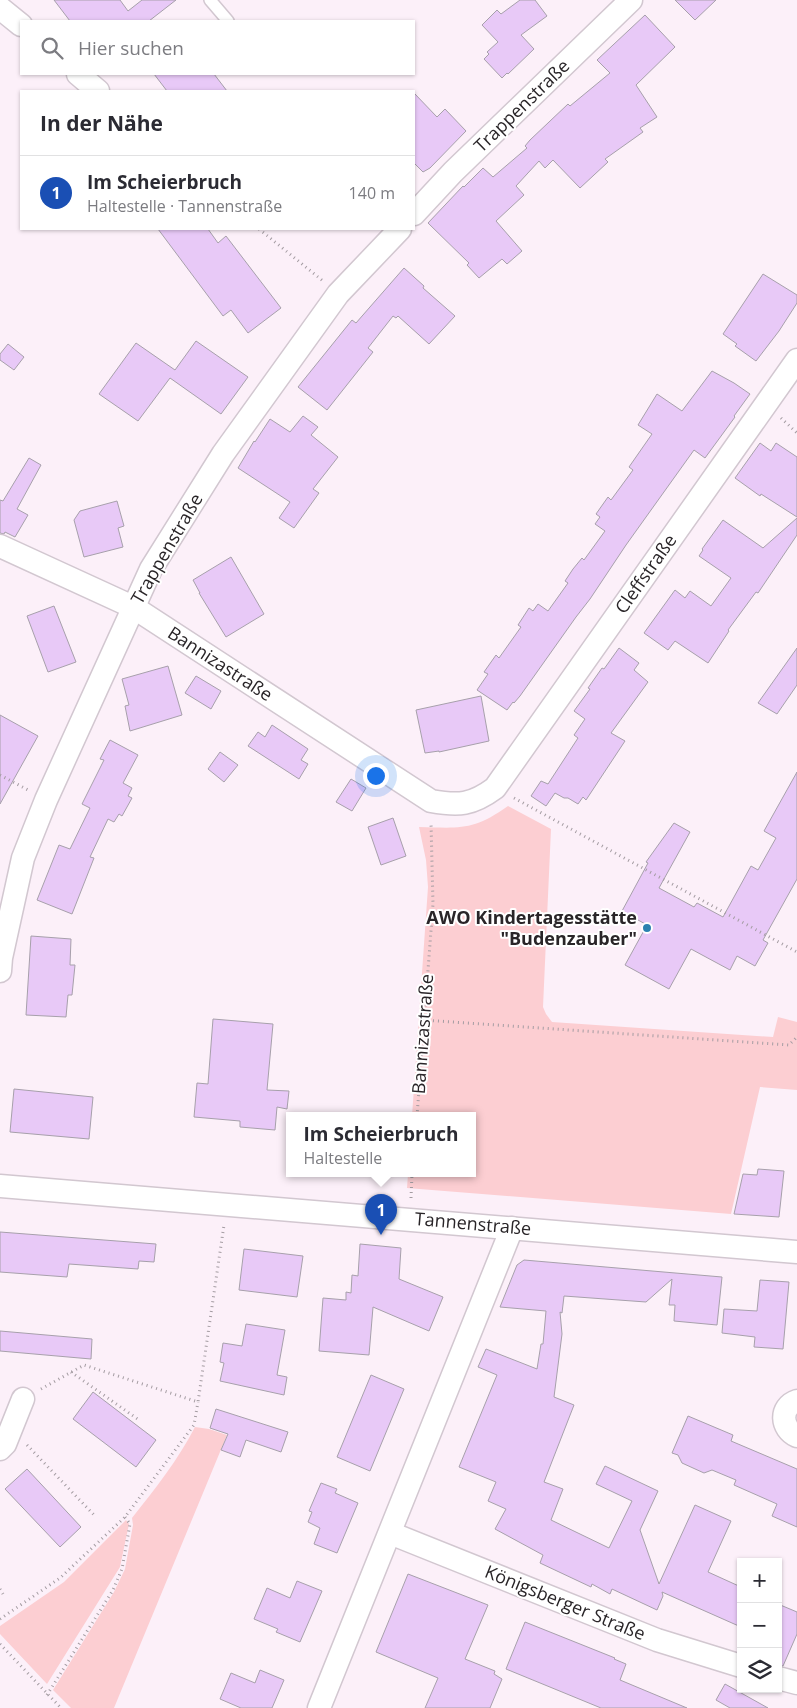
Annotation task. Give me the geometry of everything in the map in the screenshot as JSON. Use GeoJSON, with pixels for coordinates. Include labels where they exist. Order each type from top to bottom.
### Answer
{"type":"FeatureCollection","features":[{"type":"Feature","properties":{"kind":"street","name":"Trappenstraße"},"geometry":{"type":"LineString","coordinates":[[415,213],[453,172],[631,0]]}},
{"type":"Feature","properties":{"kind":"street"},"geometry":{"type":"LineString","coordinates":[[0,8],[20,24]]}},
{"type":"Feature","properties":{"kind":"street"},"geometry":{"type":"LineString","coordinates":[[79,75],[97,90]]}},
{"type":"Feature","properties":{"kind":"street","name":"Trappenstraße"},"geometry":{"type":"LineString","coordinates":[[0,971],[1,958],[23,858],[46,800],[151,569],[223,454],[338,294],[399,230]]}},
{"type":"Feature","properties":{"kind":"street","name":"Cleffstraße"},"geometry":{"type":"LineString","coordinates":[[495,788],[797,360]]}},
{"type":"Feature","properties":{"kind":"street","name":"Bannizastraße"},"geometry":{"type":"LineString","coordinates":[[0,546],[133,607],[431,801],[447,804],[464,804],[481,798],[495,788]]}},
{"type":"Feature","properties":{"kind":"street","name":"Tannenstraße"},"geometry":{"type":"LineString","coordinates":[[0,1186],[797,1252]]}},
{"type":"Feature","properties":{"kind":"street"},"geometry":{"type":"LineString","coordinates":[[319,1708],[512,1228]]}},
{"type":"Feature","properties":{"kind":"street"},"geometry":{"type":"LineString","coordinates":[[0,1449],[5,1444],[23,1399]]}},
{"type":"Feature","properties":{"kind":"street"},"geometry":{"type":"LineString","coordinates":[[797,1401],[788,1406],[784,1412],[783,1419],[789,1432],[797,1436]]}},
{"type":"Feature","properties":{"kind":"street","name":"Königsberger Straße"},"geometry":{"type":"LineString","coordinates":[[390,1533],[657,1640],[737,1665]]}},
{"type":"Feature","properties":{"kind":"street"},"geometry":{"type":"LineString","coordinates":[[782,1679],[797,1683]]}},
{"type":"Feature","properties":{"kind":"lane"},"geometry":{"type":"LineString","coordinates":[[210,0],[227,20]]}},
{"type":"Feature","properties":{"kind":"path"},"geometry":{"type":"LineString","coordinates":[[261,230],[338,294]]}},
{"type":"Feature","properties":{"kind":"path"},"geometry":{"type":"LineString","coordinates":[[0,775],[46,800]]}},
{"type":"Feature","properties":{"kind":"path"},"geometry":{"type":"LineString","coordinates":[[495,788],[797,952]]}},
{"type":"Feature","properties":{"kind":"path","name":"Bannizastraße"},"geometry":{"type":"LineString","coordinates":[[416,1112],[433,904],[431,801]]}},
{"type":"Feature","properties":{"kind":"path"},"geometry":{"type":"LineString","coordinates":[[423,1020],[789,1045],[797,1037]]}},
{"type":"Feature","properties":{"kind":"path"},"geometry":{"type":"LineString","coordinates":[[0,1619],[60,1578],[125,1517],[194,1425],[227,1204]]}},
{"type":"Feature","properties":{"kind":"path"},"geometry":{"type":"LineString","coordinates":[[23,1399],[84,1365],[198,1402]]}},
{"type":"Feature","properties":{"kind":"path"},"geometry":{"type":"LineString","coordinates":[[71,1372],[139,1420]]}},
{"type":"Feature","properties":{"kind":"path"},"geometry":{"type":"LineString","coordinates":[[11,1428],[95,1516]]}},
{"type":"Feature","properties":{"kind":"path"},"geometry":{"type":"LineString","coordinates":[[47,1696],[113,1590],[125,1556],[130,1524],[125,1517]]}},
{"type":"Feature","properties":{"kind":"path"},"geometry":{"type":"LineString","coordinates":[[0,1589],[3,1594]]}},
{"type":"Feature","properties":{"kind":"path"},"geometry":{"type":"LineString","coordinates":[[0,1644],[60,1708]]}},
{"type":"Feature","properties":{"kind":"shaded area"},"geometry":{"type":"Polygon","coordinates":[[[508,806],[551,829],[543,1007],[552,1022],[773,1037],[778,1017],[797,1022],[797,1090],[760,1087],[731,1214],[407,1188],[408,1177],[476,1177],[476,1112],[412,1112],[428,887],[426,860],[419,827],[445,828],[466,826],[496,814],[508,806]]]}},
{"type":"Feature","properties":{"kind":"shaded area"},"geometry":{"type":"Polygon","coordinates":[[[195,1427],[227,1435],[114,1708],[71,1708],[53,1690],[114,1592],[125,1569],[133,1525],[132,1518],[174,1463],[195,1427]]]}},
{"type":"Feature","properties":{"kind":"shaded area"},"geometry":{"type":"Polygon","coordinates":[[[126,1520],[129,1524],[120,1567],[47,1684],[0,1634],[0,1626],[64,1582],[126,1520]]]}},
{"type":"Feature","properties":{"kind":"building"},"geometry":{"type":"Polygon","coordinates":[[[54,0],[120,0],[128,11],[142,0],[176,0],[150,20],[69,20],[54,0]]]}},
{"type":"Feature","properties":{"kind":"building"},"geometry":{"type":"Polygon","coordinates":[[[520,0],[535,0],[547,16],[521,35],[534,49],[502,78],[484,59],[489,54],[487,52],[498,42],[482,25],[497,10],[501,14],[520,0]]]}},
{"type":"Feature","properties":{"kind":"building"},"geometry":{"type":"Polygon","coordinates":[[[675,0],[716,0],[695,20],[675,0]]]}},
{"type":"Feature","properties":{"kind":"building"},"geometry":{"type":"Polygon","coordinates":[[[645,15],[675,47],[636,85],[657,117],[640,128],[643,132],[605,159],[608,162],[580,188],[553,160],[545,168],[539,161],[516,186],[524,195],[496,221],[522,251],[507,264],[502,259],[479,278],[467,265],[469,263],[428,223],[483,168],[493,177],[527,148],[525,146],[530,140],[568,104],[570,106],[610,73],[597,60],[645,15]]]}},
{"type":"Feature","properties":{"kind":"building"},"geometry":{"type":"Polygon","coordinates":[[[155,75],[215,75],[226,90],[166,90],[155,75]]]}},
{"type":"Feature","properties":{"kind":"building"},"geometry":{"type":"Polygon","coordinates":[[[415,94],[437,117],[445,109],[466,131],[430,168],[423,172],[415,164],[415,94]]]}},
{"type":"Feature","properties":{"kind":"building"},"geometry":{"type":"Polygon","coordinates":[[[159,230],[209,230],[218,243],[226,236],[281,308],[248,333],[231,310],[223,316],[159,230]]]}},
{"type":"Feature","properties":{"kind":"building"},"geometry":{"type":"Polygon","coordinates":[[[404,268],[424,286],[423,288],[455,316],[429,344],[398,316],[396,318],[393,316],[368,348],[373,352],[327,410],[298,387],[352,320],[356,323],[404,268]]]}},
{"type":"Feature","properties":{"kind":"building"},"geometry":{"type":"Polygon","coordinates":[[[763,274],[797,295],[797,303],[756,361],[735,346],[737,344],[723,334],[763,274]]]}},
{"type":"Feature","properties":{"kind":"building"},"geometry":{"type":"Polygon","coordinates":[[[196,341],[248,377],[221,414],[170,378],[138,421],[99,394],[136,343],[175,370],[196,341]]]}},
{"type":"Feature","properties":{"kind":"building"},"geometry":{"type":"Polygon","coordinates":[[[8,344],[24,357],[14,370],[0,360],[0,354],[8,344]]]}},
{"type":"Feature","properties":{"kind":"building"},"geometry":{"type":"Polygon","coordinates":[[[712,371],[750,394],[705,458],[694,450],[590,599],[514,703],[507,710],[477,690],[488,674],[484,672],[496,655],[499,658],[521,627],[518,625],[529,608],[533,611],[538,604],[548,611],[568,583],[565,581],[573,569],[582,558],[584,560],[605,531],[595,524],[600,517],[596,514],[608,497],[611,500],[633,470],[629,467],[652,434],[638,425],[657,394],[682,411],[712,371]]]}},
{"type":"Feature","properties":{"kind":"building"},"geometry":{"type":"Polygon","coordinates":[[[303,416],[318,427],[311,435],[338,457],[313,489],[319,493],[294,528],[279,518],[290,502],[238,468],[270,419],[290,432],[303,416]]]}},
{"type":"Feature","properties":{"kind":"building"},"geometry":{"type":"Polygon","coordinates":[[[760,443],[771,451],[776,443],[797,457],[797,517],[761,494],[760,496],[735,478],[760,443]]]}},
{"type":"Feature","properties":{"kind":"building"},"geometry":{"type":"Polygon","coordinates":[[[29,458],[41,465],[17,509],[28,515],[15,537],[5,532],[4,534],[0,533],[0,500],[3,501],[29,458]]]}},
{"type":"Feature","properties":{"kind":"building"},"geometry":{"type":"Polygon","coordinates":[[[117,501],[124,526],[118,528],[123,547],[84,557],[74,520],[80,511],[117,501]]]}},
{"type":"Feature","properties":{"kind":"building"},"geometry":{"type":"Polygon","coordinates":[[[797,518],[797,535],[758,593],[756,592],[728,630],[708,663],[675,641],[668,650],[644,633],[675,590],[685,598],[690,591],[711,606],[731,578],[699,556],[723,520],[763,548],[797,518]]]}},
{"type":"Feature","properties":{"kind":"building"},"geometry":{"type":"Polygon","coordinates":[[[231,557],[264,614],[226,637],[193,580],[231,557]]]}},
{"type":"Feature","properties":{"kind":"building"},"geometry":{"type":"Polygon","coordinates":[[[54,606],[76,662],[48,672],[27,616],[54,606]]]}},
{"type":"Feature","properties":{"kind":"building"},"geometry":{"type":"Polygon","coordinates":[[[619,648],[639,663],[634,670],[648,682],[611,733],[625,741],[586,800],[583,797],[578,804],[555,793],[546,806],[531,796],[541,781],[548,784],[578,738],[574,735],[585,719],[574,711],[602,668],[604,669],[619,648]]]}},
{"type":"Feature","properties":{"kind":"building"},"geometry":{"type":"Polygon","coordinates":[[[797,648],[797,685],[777,714],[758,703],[797,648]]]}},
{"type":"Feature","properties":{"kind":"building"},"geometry":{"type":"Polygon","coordinates":[[[168,666],[182,715],[130,731],[125,706],[129,705],[122,679],[168,666]]]}},
{"type":"Feature","properties":{"kind":"building"},"geometry":{"type":"Polygon","coordinates":[[[196,676],[221,691],[211,709],[185,693],[196,676]]]}},
{"type":"Feature","properties":{"kind":"building"},"geometry":{"type":"Polygon","coordinates":[[[481,696],[489,741],[439,752],[425,753],[416,710],[481,696]]]}},
{"type":"Feature","properties":{"kind":"building"},"geometry":{"type":"Polygon","coordinates":[[[0,715],[38,736],[0,804],[0,715]]]}},
{"type":"Feature","properties":{"kind":"building"},"geometry":{"type":"Polygon","coordinates":[[[272,725],[308,749],[301,760],[308,764],[299,779],[248,746],[258,732],[265,737],[272,725]]]}},
{"type":"Feature","properties":{"kind":"building"},"geometry":{"type":"Polygon","coordinates":[[[110,740],[138,755],[123,783],[132,788],[128,796],[132,798],[122,816],[119,814],[114,822],[108,819],[90,857],[94,858],[72,914],[37,900],[59,845],[70,849],[90,808],[82,804],[104,760],[100,759],[110,740]]]}},
{"type":"Feature","properties":{"kind":"building"},"geometry":{"type":"Polygon","coordinates":[[[220,752],[238,765],[224,782],[208,769],[220,752]]]}},
{"type":"Feature","properties":{"kind":"building"},"geometry":{"type":"Polygon","coordinates":[[[797,772],[797,879],[763,940],[768,943],[755,966],[737,956],[730,970],[691,949],[669,989],[625,965],[647,925],[622,911],[648,863],[646,862],[674,823],[690,832],[659,888],[694,907],[697,903],[723,917],[751,866],[758,870],[776,838],[764,831],[797,772]]]}},
{"type":"Feature","properties":{"kind":"building"},"geometry":{"type":"Polygon","coordinates":[[[351,779],[366,788],[352,811],[336,802],[351,779]]]}},
{"type":"Feature","properties":{"kind":"building"},"geometry":{"type":"Polygon","coordinates":[[[393,818],[406,856],[381,865],[368,827],[393,818]]]}},
{"type":"Feature","properties":{"kind":"building"},"geometry":{"type":"Polygon","coordinates":[[[31,936],[71,939],[70,965],[75,965],[72,995],[68,995],[66,1017],[26,1015],[31,936]]]}},
{"type":"Feature","properties":{"kind":"building"},"geometry":{"type":"Polygon","coordinates":[[[213,1019],[273,1024],[267,1090],[289,1091],[287,1109],[277,1107],[275,1130],[240,1127],[240,1121],[194,1117],[197,1083],[208,1084],[213,1019]]]}},
{"type":"Feature","properties":{"kind":"building"},"geometry":{"type":"Polygon","coordinates":[[[14,1089],[93,1097],[89,1139],[10,1132],[14,1089]]]}},
{"type":"Feature","properties":{"kind":"building"},"geometry":{"type":"Polygon","coordinates":[[[758,1169],[784,1171],[779,1217],[734,1214],[743,1174],[757,1175],[758,1169]]]}},
{"type":"Feature","properties":{"kind":"building"},"geometry":{"type":"Polygon","coordinates":[[[0,1232],[156,1244],[154,1262],[139,1261],[138,1269],[69,1264],[67,1277],[0,1272],[0,1232]]]}},
{"type":"Feature","properties":{"kind":"building"},"geometry":{"type":"Polygon","coordinates":[[[360,1244],[401,1248],[399,1279],[443,1297],[429,1331],[373,1307],[369,1355],[319,1351],[323,1298],[346,1300],[346,1292],[351,1293],[352,1275],[358,1276],[360,1244]]]}},
{"type":"Feature","properties":{"kind":"building"},"geometry":{"type":"Polygon","coordinates":[[[244,1249],[303,1256],[297,1297],[239,1290],[244,1249]]]}},
{"type":"Feature","properties":{"kind":"building"},"geometry":{"type":"Polygon","coordinates":[[[524,1260],[722,1277],[717,1325],[674,1321],[675,1305],[669,1305],[672,1279],[646,1302],[564,1296],[562,1313],[560,1312],[562,1334],[554,1397],[574,1405],[544,1482],[563,1489],[551,1520],[609,1548],[632,1501],[596,1484],[605,1466],[658,1491],[640,1530],[659,1584],[695,1505],[731,1521],[708,1572],[737,1585],[737,1625],[662,1592],[663,1596],[657,1610],[612,1589],[610,1594],[592,1584],[591,1587],[540,1563],[543,1555],[495,1529],[506,1509],[488,1501],[496,1482],[459,1467],[497,1375],[478,1367],[486,1349],[537,1369],[541,1344],[543,1344],[546,1311],[500,1307],[517,1265],[524,1260]]]}},
{"type":"Feature","properties":{"kind":"building"},"geometry":{"type":"Polygon","coordinates":[[[760,1280],[789,1282],[783,1349],[754,1347],[755,1337],[722,1333],[724,1309],[757,1311],[760,1280]]]}},
{"type":"Feature","properties":{"kind":"building"},"geometry":{"type":"Polygon","coordinates":[[[246,1324],[285,1330],[277,1375],[287,1377],[284,1395],[220,1381],[224,1363],[220,1362],[223,1343],[242,1346],[246,1324]]]}},
{"type":"Feature","properties":{"kind":"building"},"geometry":{"type":"Polygon","coordinates":[[[0,1331],[92,1339],[91,1359],[0,1351],[0,1331]]]}},
{"type":"Feature","properties":{"kind":"building"},"geometry":{"type":"Polygon","coordinates":[[[371,1375],[404,1389],[370,1471],[337,1457],[371,1375]]]}},
{"type":"Feature","properties":{"kind":"building"},"geometry":{"type":"Polygon","coordinates":[[[93,1392],[156,1440],[136,1467],[73,1419],[93,1392]]]}},
{"type":"Feature","properties":{"kind":"building"},"geometry":{"type":"Polygon","coordinates":[[[216,1409],[288,1432],[281,1452],[246,1440],[240,1457],[221,1450],[228,1434],[210,1428],[216,1409]]]}},
{"type":"Feature","properties":{"kind":"building"},"geometry":{"type":"Polygon","coordinates":[[[688,1416],[733,1435],[731,1441],[797,1469],[797,1527],[772,1516],[777,1504],[734,1485],[736,1480],[712,1470],[704,1473],[682,1463],[678,1455],[672,1453],[688,1416]]]}},
{"type":"Feature","properties":{"kind":"building"},"geometry":{"type":"Polygon","coordinates":[[[27,1469],[81,1527],[60,1547],[5,1489],[27,1469]]]}},
{"type":"Feature","properties":{"kind":"building"},"geometry":{"type":"Polygon","coordinates":[[[321,1483],[337,1489],[335,1493],[358,1503],[337,1553],[314,1544],[320,1528],[308,1522],[312,1512],[309,1511],[321,1483]]]}},
{"type":"Feature","properties":{"kind":"building"},"geometry":{"type":"Polygon","coordinates":[[[408,1574],[488,1605],[465,1659],[495,1671],[494,1674],[502,1679],[490,1708],[425,1708],[438,1678],[376,1652],[408,1574]]]}},
{"type":"Feature","properties":{"kind":"building"},"geometry":{"type":"Polygon","coordinates":[[[297,1581],[322,1591],[300,1642],[276,1632],[278,1629],[254,1619],[267,1588],[290,1598],[297,1581]]]}},
{"type":"Feature","properties":{"kind":"building"},"geometry":{"type":"Polygon","coordinates":[[[782,1606],[797,1612],[797,1634],[783,1666],[782,1606]]]}},
{"type":"Feature","properties":{"kind":"building"},"geometry":{"type":"Polygon","coordinates":[[[525,1622],[615,1658],[626,1664],[620,1680],[687,1708],[601,1708],[506,1669],[525,1622]]]}},
{"type":"Feature","properties":{"kind":"building"},"geometry":{"type":"Polygon","coordinates":[[[260,1670],[284,1680],[272,1708],[241,1708],[220,1699],[231,1673],[255,1683],[260,1670]]]}},
{"type":"Feature","properties":{"kind":"building"},"geometry":{"type":"Polygon","coordinates":[[[725,1684],[737,1691],[737,1693],[741,1693],[768,1708],[730,1708],[716,1700],[725,1684]]]}},
{"type":"Feature","properties":{"kind":"place","name":"AWO Kindertagesstätte \"Budenzauber\""},"geometry":{"type":"Point","coordinates":[647,928]}},
{"type":"Feature","properties":{"kind":"place","name":"Im Scheierbruch"},"geometry":{"type":"Point","coordinates":[381,1235]}}]}
